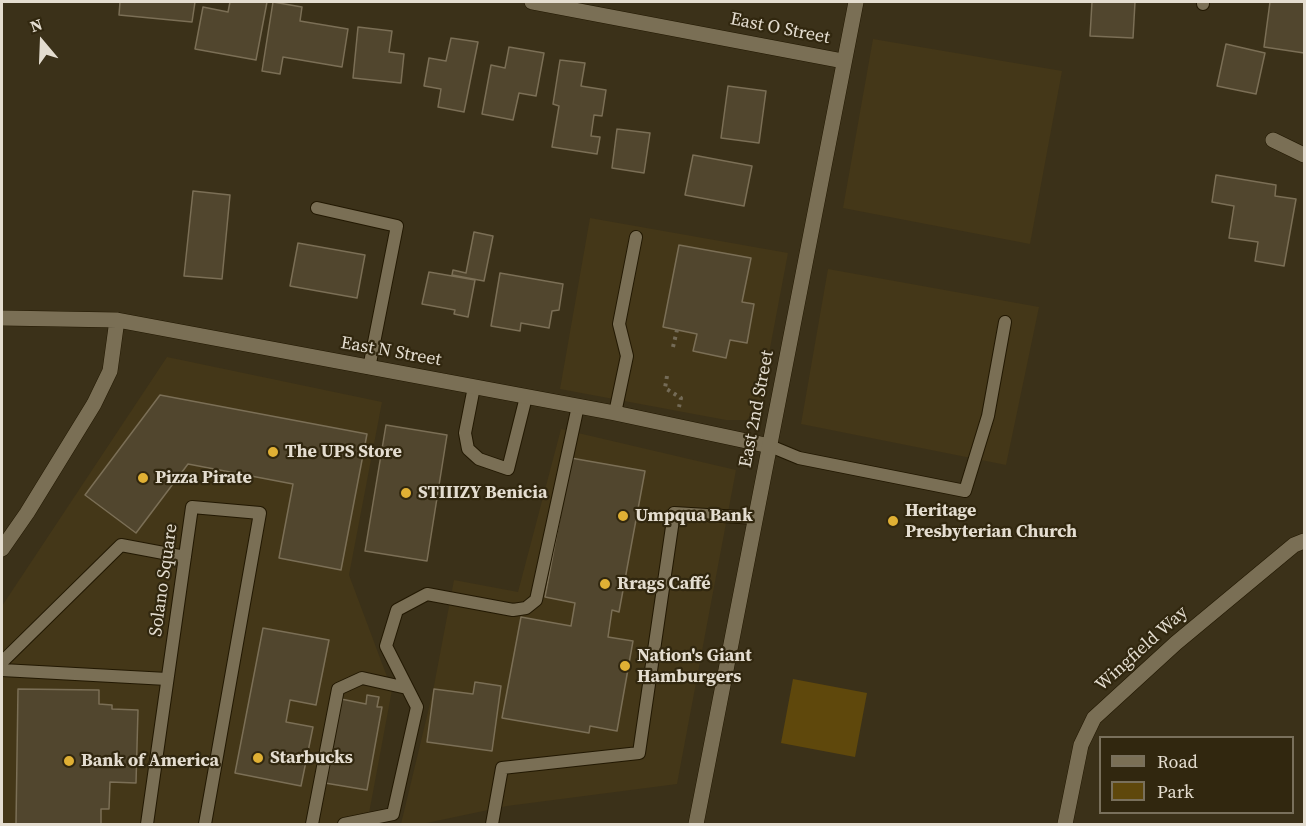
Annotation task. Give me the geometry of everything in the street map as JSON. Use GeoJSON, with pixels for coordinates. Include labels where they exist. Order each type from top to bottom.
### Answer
{"type":"FeatureCollection","features":[{"type":"Feature","properties":{"kind":"street","name":"East O Street"},"geometry":{"type":"LineString","coordinates":[[532,2],[843,61]]}},
{"type":"Feature","properties":{"kind":"street","name":"East 2nd Street"},"geometry":{"type":"LineString","coordinates":[[696,825],[856,2]]}},
{"type":"Feature","properties":{"kind":"street"},"geometry":{"type":"LineString","coordinates":[[1273,140],[1305,155]]}},
{"type":"Feature","properties":{"kind":"street","name":"East N Street"},"geometry":{"type":"LineString","coordinates":[[2,318],[117,320],[615,413],[770,446]]}},
{"type":"Feature","properties":{"kind":"street"},"geometry":{"type":"LineString","coordinates":[[2,549],[94,405],[110,371],[117,320]]}},
{"type":"Feature","properties":{"kind":"street","name":"Wingfield Way"},"geometry":{"type":"LineString","coordinates":[[1065,825],[1081,745],[1094,718],[1176,643],[1294,545],[1305,541]]}},
{"type":"Feature","properties":{"kind":"lane"},"geometry":{"type":"LineString","coordinates":[[317,208],[397,226],[369,368]]}},
{"type":"Feature","properties":{"kind":"lane"},"geometry":{"type":"LineString","coordinates":[[615,413],[627,356],[619,324],[636,237]]}},
{"type":"Feature","properties":{"kind":"lane"},"geometry":{"type":"LineString","coordinates":[[770,446],[799,459],[965,491],[988,416],[1005,322]]}},
{"type":"Feature","properties":{"kind":"lane"},"geometry":{"type":"LineString","coordinates":[[474,387],[465,433],[468,449],[479,459],[508,469],[526,397]]}},
{"type":"Feature","properties":{"kind":"lane"},"geometry":{"type":"LineString","coordinates":[[344,825],[393,814],[417,707],[386,646],[397,610],[427,594],[513,610],[526,608],[537,600],[578,406]]}},
{"type":"Feature","properties":{"kind":"lane","name":"Solano Square"},"geometry":{"type":"LineString","coordinates":[[147,825],[192,507],[260,513],[205,825]]}},
{"type":"Feature","properties":{"kind":"lane"},"geometry":{"type":"LineString","coordinates":[[492,825],[502,768],[639,753],[674,513],[756,518]]}},
{"type":"Feature","properties":{"kind":"lane"},"geometry":{"type":"LineString","coordinates":[[2,662],[121,545],[185,558]]}},
{"type":"Feature","properties":{"kind":"lane"},"geometry":{"type":"LineString","coordinates":[[2,670],[167,679]]}},
{"type":"Feature","properties":{"kind":"lane"},"geometry":{"type":"LineString","coordinates":[[312,825],[338,689],[363,678],[407,688]]}},
{"type":"Feature","properties":{"kind":"path"},"geometry":{"type":"LineString","coordinates":[[673,347],[676,330]]}},
{"type":"Feature","properties":{"kind":"path"},"geometry":{"type":"LineString","coordinates":[[667,376],[665,388],[681,398],[677,426]]}},
{"type":"Feature","properties":{"kind":"shaded area"},"geometry":{"type":"Polygon","coordinates":[[[873,39],[1062,71],[1030,244],[843,208],[873,39]]]}},
{"type":"Feature","properties":{"kind":"shaded area"},"geometry":{"type":"Polygon","coordinates":[[[590,218],[788,253],[760,401],[747,420],[726,420],[560,389],[590,218]]]}},
{"type":"Feature","properties":{"kind":"shaded area"},"geometry":{"type":"Polygon","coordinates":[[[828,269],[1039,307],[1006,465],[801,424],[828,269]]]}},
{"type":"Feature","properties":{"kind":"shaded area"},"geometry":{"type":"Polygon","coordinates":[[[167,357],[382,402],[349,575],[392,690],[367,824],[2,824],[2,606],[167,357]]]}},
{"type":"Feature","properties":{"kind":"shaded area"},"geometry":{"type":"Polygon","coordinates":[[[561,429],[736,470],[677,784],[507,806],[422,824],[401,824],[433,691],[454,580],[518,592],[561,429]]]}},
{"type":"Feature","properties":{"kind":"green space"},"geometry":{"type":"Polygon","coordinates":[[[793,679],[867,693],[855,757],[781,743],[793,679]]]}},
{"type":"Feature","properties":{"kind":"building"},"geometry":{"type":"Polygon","coordinates":[[[120,2],[195,2],[192,22],[119,15],[120,2]]]}},
{"type":"Feature","properties":{"kind":"building"},"geometry":{"type":"Polygon","coordinates":[[[230,2],[267,2],[256,60],[195,49],[203,7],[228,12],[230,2]]]}},
{"type":"Feature","properties":{"kind":"building"},"geometry":{"type":"Polygon","coordinates":[[[273,2],[302,7],[300,21],[348,29],[342,67],[283,57],[280,74],[262,71],[273,2]]]}},
{"type":"Feature","properties":{"kind":"building"},"geometry":{"type":"Polygon","coordinates":[[[1092,2],[1135,2],[1133,38],[1090,36],[1092,2]]]}},
{"type":"Feature","properties":{"kind":"building"},"geometry":{"type":"Polygon","coordinates":[[[1270,2],[1304,2],[1304,53],[1264,47],[1270,2]]]}},
{"type":"Feature","properties":{"kind":"building"},"geometry":{"type":"Polygon","coordinates":[[[358,27],[392,31],[389,52],[404,54],[401,83],[353,78],[358,27]]]}},
{"type":"Feature","properties":{"kind":"building"},"geometry":{"type":"Polygon","coordinates":[[[451,38],[478,42],[464,112],[438,107],[441,89],[424,86],[429,58],[446,61],[451,38]]]}},
{"type":"Feature","properties":{"kind":"building"},"geometry":{"type":"Polygon","coordinates":[[[1226,44],[1265,53],[1256,94],[1217,86],[1226,44]]]}},
{"type":"Feature","properties":{"kind":"building"},"geometry":{"type":"Polygon","coordinates":[[[509,47],[544,53],[536,96],[519,93],[513,120],[482,114],[491,65],[505,68],[509,47]]]}},
{"type":"Feature","properties":{"kind":"building"},"geometry":{"type":"Polygon","coordinates":[[[560,60],[585,63],[581,86],[606,90],[602,116],[594,115],[591,136],[600,137],[597,154],[552,147],[559,106],[553,104],[560,60]]]}},
{"type":"Feature","properties":{"kind":"building"},"geometry":{"type":"Polygon","coordinates":[[[728,86],[766,91],[759,143],[721,138],[728,86]]]}},
{"type":"Feature","properties":{"kind":"building"},"geometry":{"type":"Polygon","coordinates":[[[617,129],[650,133],[644,173],[612,168],[617,129]]]}},
{"type":"Feature","properties":{"kind":"building"},"geometry":{"type":"Polygon","coordinates":[[[693,155],[752,166],[744,206],[685,195],[693,155]]]}},
{"type":"Feature","properties":{"kind":"building"},"geometry":{"type":"Polygon","coordinates":[[[1216,175],[1276,185],[1275,196],[1296,199],[1284,266],[1255,261],[1258,242],[1229,238],[1234,206],[1212,202],[1216,175]]]}},
{"type":"Feature","properties":{"kind":"building"},"geometry":{"type":"Polygon","coordinates":[[[193,191],[230,195],[222,279],[184,276],[193,191]]]}},
{"type":"Feature","properties":{"kind":"building"},"geometry":{"type":"Polygon","coordinates":[[[474,232],[493,236],[484,281],[452,275],[453,270],[466,273],[474,232]]]}},
{"type":"Feature","properties":{"kind":"building"},"geometry":{"type":"Polygon","coordinates":[[[298,243],[365,255],[357,298],[290,286],[298,243]]]}},
{"type":"Feature","properties":{"kind":"building"},"geometry":{"type":"Polygon","coordinates":[[[679,245],[751,258],[742,302],[754,304],[747,343],[730,340],[726,358],[693,351],[697,334],[663,327],[679,245]]]}},
{"type":"Feature","properties":{"kind":"building"},"geometry":{"type":"Polygon","coordinates":[[[429,272],[475,280],[468,317],[454,314],[455,310],[422,304],[429,272]]]}},
{"type":"Feature","properties":{"kind":"building"},"geometry":{"type":"Polygon","coordinates":[[[500,273],[563,284],[559,310],[552,311],[549,328],[521,323],[520,331],[491,326],[500,273]]]}},
{"type":"Feature","properties":{"kind":"building"},"geometry":{"type":"Polygon","coordinates":[[[160,395],[367,434],[341,570],[279,558],[293,484],[188,464],[136,533],[85,495],[160,395]]]}},
{"type":"Feature","properties":{"kind":"building","name":"STIIIZY Benicia"},"geometry":{"type":"Polygon","coordinates":[[[386,425],[447,435],[427,561],[365,551],[386,425]]]}},
{"type":"Feature","properties":{"kind":"building"},"geometry":{"type":"Polygon","coordinates":[[[571,458],[645,471],[619,612],[612,610],[608,637],[633,641],[617,731],[590,726],[589,733],[502,718],[521,617],[571,626],[575,603],[545,597],[571,458]]]}},
{"type":"Feature","properties":{"kind":"building"},"geometry":{"type":"Polygon","coordinates":[[[263,628],[329,640],[316,705],[290,700],[286,722],[313,727],[301,786],[235,773],[263,628]]]}},
{"type":"Feature","properties":{"kind":"building"},"geometry":{"type":"Polygon","coordinates":[[[475,682],[501,686],[492,751],[427,742],[434,689],[473,694],[475,682]]]}},
{"type":"Feature","properties":{"kind":"building"},"geometry":{"type":"Polygon","coordinates":[[[18,689],[99,690],[99,704],[112,705],[112,709],[138,710],[136,783],[110,782],[109,809],[101,809],[101,824],[16,824],[18,689]]]}},
{"type":"Feature","properties":{"kind":"building"},"geometry":{"type":"Polygon","coordinates":[[[367,695],[379,697],[377,707],[382,707],[367,790],[325,783],[341,699],[366,704],[367,695]]]}},
{"type":"Feature","properties":{"kind":"place","name":"The UPS Store"},"geometry":{"type":"Point","coordinates":[273,452]}},
{"type":"Feature","properties":{"kind":"place","name":"Pizza Pirate"},"geometry":{"type":"Point","coordinates":[143,478]}},
{"type":"Feature","properties":{"kind":"place","name":"STIIIZY Benicia"},"geometry":{"type":"Point","coordinates":[406,493]}},
{"type":"Feature","properties":{"kind":"place","name":"Umpqua Bank"},"geometry":{"type":"Point","coordinates":[623,516]}},
{"type":"Feature","properties":{"kind":"place","name":"Heritage Presbyterian Church"},"geometry":{"type":"Point","coordinates":[893,521]}},
{"type":"Feature","properties":{"kind":"place","name":"Rrags Caffé"},"geometry":{"type":"Point","coordinates":[605,584]}},
{"type":"Feature","properties":{"kind":"place","name":"Nation's Giant Hamburgers"},"geometry":{"type":"Point","coordinates":[625,666]}},
{"type":"Feature","properties":{"kind":"place","name":"Starbucks"},"geometry":{"type":"Point","coordinates":[258,758]}},
{"type":"Feature","properties":{"kind":"place","name":"Bank of America"},"geometry":{"type":"Point","coordinates":[69,761]}}]}
